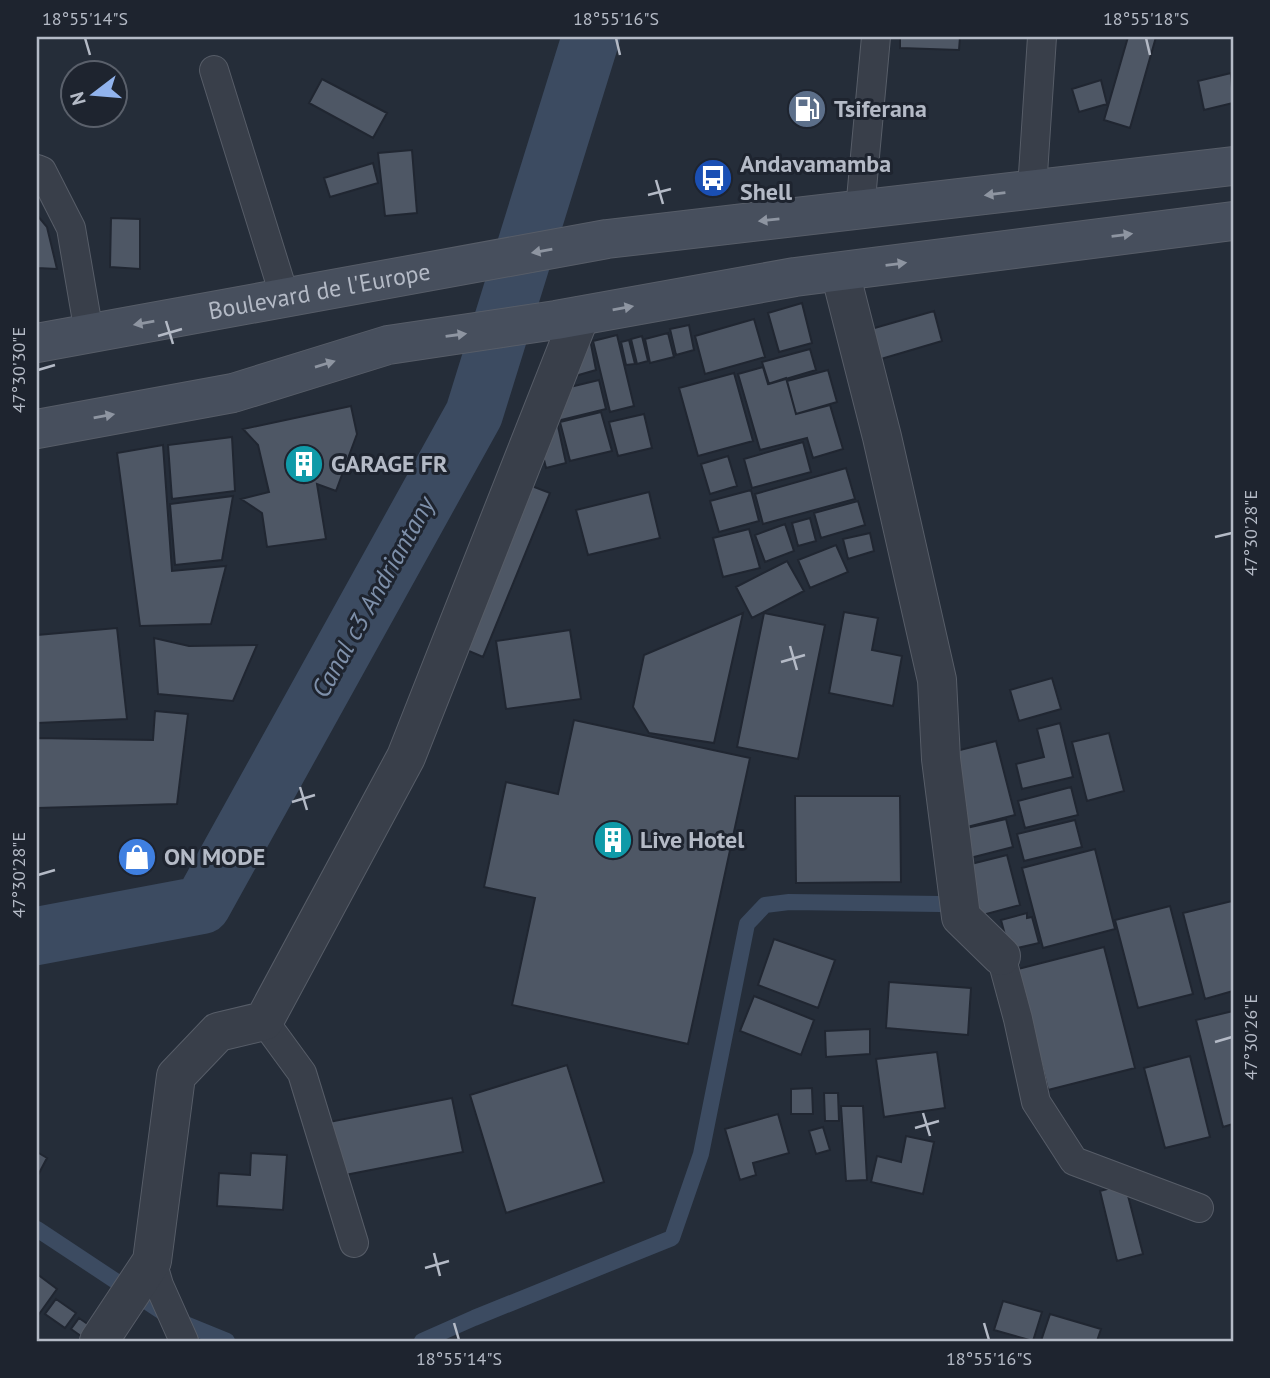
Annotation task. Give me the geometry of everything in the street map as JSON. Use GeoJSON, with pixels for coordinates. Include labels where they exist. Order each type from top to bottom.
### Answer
{"type":"FeatureCollection","features":[{"type":"Feature","properties":{"kind":"street","name":"Boulevard de l'Europe"},"geometry":{"type":"LineString","coordinates":[[37,342],[607,239],[1233,166]]}},
{"type":"Feature","properties":{"kind":"street"},"geometry":{"type":"LineString","coordinates":[[37,429],[233,393],[388,345],[568,318],[794,277],[1233,221]]}},
{"type":"Feature","properties":{"kind":"street"},"geometry":{"type":"LineString","coordinates":[[840,271],[937,680],[941,759],[961,917],[1001,956]]}},
{"type":"Feature","properties":{"kind":"street"},"geometry":{"type":"LineString","coordinates":[[104,1333],[151,1274],[176,1076],[218,1032],[264,1021],[407,757],[568,318]]}},
{"type":"Feature","properties":{"kind":"lane"},"geometry":{"type":"LineString","coordinates":[[860,210],[876,37]]}},
{"type":"Feature","properties":{"kind":"lane"},"geometry":{"type":"LineString","coordinates":[[1032,189],[1042,37]]}},
{"type":"Feature","properties":{"kind":"lane"},"geometry":{"type":"LineString","coordinates":[[214,70],[285,298]]}},
{"type":"Feature","properties":{"kind":"lane"},"geometry":{"type":"LineString","coordinates":[[37,169],[42,171],[71,228],[89,333]]}},
{"type":"Feature","properties":{"kind":"lane"},"geometry":{"type":"LineString","coordinates":[[1001,956],[1036,1102],[1074,1160],[1199,1208]]}},
{"type":"Feature","properties":{"kind":"lane"},"geometry":{"type":"LineString","coordinates":[[264,1021],[302,1073],[354,1243]]}},
{"type":"Feature","properties":{"kind":"lane"},"geometry":{"type":"LineString","coordinates":[[151,1274],[184,1341]]}},
{"type":"Feature","properties":{"kind":"building"},"geometry":{"type":"Polygon","coordinates":[[[900,37],[960,37],[959,50],[900,48],[900,37]]]}},
{"type":"Feature","properties":{"kind":"building"},"geometry":{"type":"Polygon","coordinates":[[[1128,37],[1156,37],[1130,128],[1104,120],[1128,37]]]}},
{"type":"Feature","properties":{"kind":"building"},"geometry":{"type":"Polygon","coordinates":[[[1231,73],[1233,103],[1204,110],[1198,81],[1231,73]]]}},
{"type":"Feature","properties":{"kind":"building"},"geometry":{"type":"Polygon","coordinates":[[[322,79],[387,113],[373,138],[309,103],[322,79]]]}},
{"type":"Feature","properties":{"kind":"building"},"geometry":{"type":"Polygon","coordinates":[[[1101,80],[1107,104],[1079,112],[1072,89],[1101,80]]]}},
{"type":"Feature","properties":{"kind":"building"},"geometry":{"type":"Polygon","coordinates":[[[412,150],[417,213],[385,216],[378,153],[412,150]]]}},
{"type":"Feature","properties":{"kind":"building"},"geometry":{"type":"Polygon","coordinates":[[[373,163],[378,183],[330,197],[324,178],[373,163]]]}},
{"type":"Feature","properties":{"kind":"building"},"geometry":{"type":"Polygon","coordinates":[[[37,215],[47,227],[57,269],[37,268],[37,215]]]}},
{"type":"Feature","properties":{"kind":"building"},"geometry":{"type":"Polygon","coordinates":[[[111,218],[140,219],[140,269],[110,267],[111,218]]]}},
{"type":"Feature","properties":{"kind":"building"},"geometry":{"type":"Polygon","coordinates":[[[802,303],[812,343],[779,352],[768,313],[802,303]]]}},
{"type":"Feature","properties":{"kind":"building"},"geometry":{"type":"Polygon","coordinates":[[[934,311],[942,341],[881,359],[871,329],[934,311]]]}},
{"type":"Feature","properties":{"kind":"building"},"geometry":{"type":"Polygon","coordinates":[[[754,319],[765,357],[705,374],[695,336],[754,319]]]}},
{"type":"Feature","properties":{"kind":"building"},"geometry":{"type":"Polygon","coordinates":[[[689,325],[694,350],[676,355],[670,329],[689,325]]]}},
{"type":"Feature","properties":{"kind":"building"},"geometry":{"type":"Polygon","coordinates":[[[668,333],[674,357],[650,363],[645,339],[668,333]]]}},
{"type":"Feature","properties":{"kind":"building"},"geometry":{"type":"Polygon","coordinates":[[[589,334],[596,370],[544,385],[589,334]]]}},
{"type":"Feature","properties":{"kind":"building"},"geometry":{"type":"Polygon","coordinates":[[[617,335],[634,406],[610,412],[593,341],[617,335]]]}},
{"type":"Feature","properties":{"kind":"building"},"geometry":{"type":"Polygon","coordinates":[[[642,336],[648,361],[637,364],[631,339],[642,336]]]}},
{"type":"Feature","properties":{"kind":"building"},"geometry":{"type":"Polygon","coordinates":[[[629,340],[635,364],[626,365],[621,342],[629,340]]]}},
{"type":"Feature","properties":{"kind":"building"},"geometry":{"type":"Polygon","coordinates":[[[810,349],[816,370],[769,384],[762,362],[810,349]]]}},
{"type":"Feature","properties":{"kind":"building"},"geometry":{"type":"Polygon","coordinates":[[[763,367],[768,384],[786,378],[796,414],[830,405],[843,449],[813,458],[807,438],[760,450],[738,374],[763,367]]]}},
{"type":"Feature","properties":{"kind":"building"},"geometry":{"type":"Polygon","coordinates":[[[828,370],[837,402],[796,414],[787,381],[828,370]]]}},
{"type":"Feature","properties":{"kind":"building"},"geometry":{"type":"Polygon","coordinates":[[[734,373],[753,441],[698,456],[679,388],[734,373]]]}},
{"type":"Feature","properties":{"kind":"building"},"geometry":{"type":"Polygon","coordinates":[[[599,380],[606,409],[553,422],[545,393],[599,380]]]}},
{"type":"Feature","properties":{"kind":"building","name":"GARAGE FR"},"geometry":{"type":"Polygon","coordinates":[[[351,406],[357,434],[336,491],[317,484],[326,539],[267,547],[262,513],[241,499],[269,492],[258,445],[243,429],[351,406]]]}},
{"type":"Feature","properties":{"kind":"building"},"geometry":{"type":"Polygon","coordinates":[[[601,412],[612,451],[570,461],[560,422],[601,412]]]}},
{"type":"Feature","properties":{"kind":"building"},"geometry":{"type":"Polygon","coordinates":[[[644,414],[652,448],[618,456],[609,422],[644,414]]]}},
{"type":"Feature","properties":{"kind":"building"},"geometry":{"type":"Polygon","coordinates":[[[558,426],[566,463],[546,468],[537,431],[558,426]]]}},
{"type":"Feature","properties":{"kind":"building"},"geometry":{"type":"Polygon","coordinates":[[[232,437],[235,491],[172,499],[168,445],[232,437]]]}},
{"type":"Feature","properties":{"kind":"building"},"geometry":{"type":"Polygon","coordinates":[[[803,442],[811,472],[752,488],[744,459],[803,442]]]}},
{"type":"Feature","properties":{"kind":"building"},"geometry":{"type":"Polygon","coordinates":[[[163,445],[172,571],[226,566],[211,624],[140,626],[117,453],[163,445]]]}},
{"type":"Feature","properties":{"kind":"building"},"geometry":{"type":"Polygon","coordinates":[[[728,456],[737,486],[710,494],[701,464],[728,456]]]}},
{"type":"Feature","properties":{"kind":"building"},"geometry":{"type":"Polygon","coordinates":[[[846,468],[855,499],[763,524],[755,494],[846,468]]]}},
{"type":"Feature","properties":{"kind":"building"},"geometry":{"type":"Polygon","coordinates":[[[524,483],[550,493],[483,657],[457,646],[524,483]]]}},
{"type":"Feature","properties":{"kind":"building"},"geometry":{"type":"Polygon","coordinates":[[[751,490],[759,521],[719,532],[710,501],[751,490]]]}},
{"type":"Feature","properties":{"kind":"building"},"geometry":{"type":"Polygon","coordinates":[[[649,492],[660,538],[588,555],[576,510],[649,492]]]}},
{"type":"Feature","properties":{"kind":"building"},"geometry":{"type":"Polygon","coordinates":[[[233,496],[222,560],[175,565],[170,504],[233,496]]]}},
{"type":"Feature","properties":{"kind":"building"},"geometry":{"type":"Polygon","coordinates":[[[858,501],[865,525],[821,538],[814,513],[858,501]]]}},
{"type":"Feature","properties":{"kind":"building"},"geometry":{"type":"Polygon","coordinates":[[[810,518],[816,541],[798,546],[792,523],[810,518]]]}},
{"type":"Feature","properties":{"kind":"building"},"geometry":{"type":"Polygon","coordinates":[[[785,524],[794,551],[765,562],[755,535],[785,524]]]}},
{"type":"Feature","properties":{"kind":"building"},"geometry":{"type":"Polygon","coordinates":[[[749,529],[760,568],[723,577],[713,538],[749,529]]]}},
{"type":"Feature","properties":{"kind":"building"},"geometry":{"type":"Polygon","coordinates":[[[870,533],[874,551],[848,559],[843,539],[870,533]]]}},
{"type":"Feature","properties":{"kind":"building"},"geometry":{"type":"Polygon","coordinates":[[[836,545],[848,572],[810,588],[798,560],[836,545]]]}},
{"type":"Feature","properties":{"kind":"building"},"geometry":{"type":"Polygon","coordinates":[[[787,561],[804,591],[752,618],[736,587],[787,561]]]}},
{"type":"Feature","properties":{"kind":"building"},"geometry":{"type":"Polygon","coordinates":[[[844,612],[878,618],[872,650],[902,656],[893,706],[829,693],[844,612]]]}},
{"type":"Feature","properties":{"kind":"building"},"geometry":{"type":"Polygon","coordinates":[[[743,613],[714,743],[649,733],[633,707],[644,655],[743,613]]]}},
{"type":"Feature","properties":{"kind":"building"},"geometry":{"type":"Polygon","coordinates":[[[764,613],[825,625],[798,759],[737,747],[764,613]]]}},
{"type":"Feature","properties":{"kind":"building"},"geometry":{"type":"Polygon","coordinates":[[[117,628],[127,719],[37,723],[37,635],[117,628]]]}},
{"type":"Feature","properties":{"kind":"building"},"geometry":{"type":"Polygon","coordinates":[[[570,630],[581,699],[506,709],[496,641],[570,630]]]}},
{"type":"Feature","properties":{"kind":"building"},"geometry":{"type":"Polygon","coordinates":[[[154,638],[189,646],[257,645],[233,701],[158,694],[154,638]]]}},
{"type":"Feature","properties":{"kind":"building"},"geometry":{"type":"Polygon","coordinates":[[[1052,678],[1061,709],[1019,721],[1010,690],[1052,678]]]}},
{"type":"Feature","properties":{"kind":"building"},"geometry":{"type":"Polygon","coordinates":[[[155,711],[188,714],[177,804],[37,808],[37,738],[153,740],[155,711]]]}},
{"type":"Feature","properties":{"kind":"building","name":"Live Hotel"},"geometry":{"type":"Polygon","coordinates":[[[574,720],[750,758],[688,1044],[512,1005],[535,898],[484,887],[506,782],[558,794],[574,720]]]}},
{"type":"Feature","properties":{"kind":"building"},"geometry":{"type":"Polygon","coordinates":[[[1060,723],[1073,777],[1022,789],[1016,764],[1044,757],[1037,729],[1060,723]]]}},
{"type":"Feature","properties":{"kind":"building"},"geometry":{"type":"Polygon","coordinates":[[[1109,733],[1124,791],[1087,801],[1072,742],[1109,733]]]}},
{"type":"Feature","properties":{"kind":"building"},"geometry":{"type":"Polygon","coordinates":[[[996,741],[1015,815],[967,827],[948,753],[996,741]]]}},
{"type":"Feature","properties":{"kind":"building"},"geometry":{"type":"Polygon","coordinates":[[[1071,787],[1078,815],[1025,828],[1018,801],[1071,787]]]}},
{"type":"Feature","properties":{"kind":"building"},"geometry":{"type":"Polygon","coordinates":[[[795,796],[900,796],[901,882],[796,883],[795,796]]]}},
{"type":"Feature","properties":{"kind":"building"},"geometry":{"type":"Polygon","coordinates":[[[1006,819],[1013,847],[970,858],[962,829],[1006,819]]]}},
{"type":"Feature","properties":{"kind":"building"},"geometry":{"type":"Polygon","coordinates":[[[1075,820],[1082,847],[1024,861],[1017,834],[1075,820]]]}},
{"type":"Feature","properties":{"kind":"building"},"geometry":{"type":"Polygon","coordinates":[[[1095,849],[1115,929],[1043,948],[1022,868],[1095,849]]]}},
{"type":"Feature","properties":{"kind":"building"},"geometry":{"type":"Polygon","coordinates":[[[1007,855],[1020,905],[975,917],[963,866],[1007,855]]]}},
{"type":"Feature","properties":{"kind":"building"},"geometry":{"type":"Polygon","coordinates":[[[1232,901],[1233,991],[1205,999],[1183,913],[1232,901]]]}},
{"type":"Feature","properties":{"kind":"building"},"geometry":{"type":"Polygon","coordinates":[[[1170,906],[1193,994],[1138,1008],[1115,920],[1170,906]]]}},
{"type":"Feature","properties":{"kind":"building"},"geometry":{"type":"Polygon","coordinates":[[[1027,913],[1027,918],[1032,917],[1039,943],[1009,950],[1001,920],[1027,913]]]}},
{"type":"Feature","properties":{"kind":"building"},"geometry":{"type":"Polygon","coordinates":[[[774,939],[835,960],[818,1008],[758,985],[774,939]]]}},
{"type":"Feature","properties":{"kind":"building"},"geometry":{"type":"Polygon","coordinates":[[[1104,947],[1135,1068],[1048,1090],[1018,969],[1104,947]]]}},
{"type":"Feature","properties":{"kind":"building"},"geometry":{"type":"Polygon","coordinates":[[[889,982],[971,988],[968,1035],[886,1028],[889,982]]]}},
{"type":"Feature","properties":{"kind":"building"},"geometry":{"type":"Polygon","coordinates":[[[754,996],[814,1020],[801,1055],[740,1031],[754,996]]]}},
{"type":"Feature","properties":{"kind":"building"},"geometry":{"type":"Polygon","coordinates":[[[1233,1011],[1233,1124],[1223,1127],[1196,1020],[1233,1011]]]}},
{"type":"Feature","properties":{"kind":"building"},"geometry":{"type":"Polygon","coordinates":[[[870,1029],[870,1054],[826,1057],[825,1031],[870,1029]]]}},
{"type":"Feature","properties":{"kind":"building"},"geometry":{"type":"Polygon","coordinates":[[[937,1052],[945,1108],[884,1117],[876,1059],[937,1052]]]}},
{"type":"Feature","properties":{"kind":"building"},"geometry":{"type":"Polygon","coordinates":[[[1190,1056],[1210,1137],[1165,1148],[1144,1068],[1190,1056]]]}},
{"type":"Feature","properties":{"kind":"building"},"geometry":{"type":"Polygon","coordinates":[[[567,1065],[604,1182],[506,1213],[470,1095],[567,1065]]]}},
{"type":"Feature","properties":{"kind":"building"},"geometry":{"type":"Polygon","coordinates":[[[812,1088],[813,1114],[791,1114],[791,1089],[812,1088]]]}},
{"type":"Feature","properties":{"kind":"building"},"geometry":{"type":"Polygon","coordinates":[[[824,1093],[838,1093],[839,1121],[825,1121],[824,1093]]]}},
{"type":"Feature","properties":{"kind":"building"},"geometry":{"type":"Polygon","coordinates":[[[452,1098],[463,1152],[340,1176],[329,1122],[452,1098]]]}},
{"type":"Feature","properties":{"kind":"building"},"geometry":{"type":"Polygon","coordinates":[[[841,1106],[863,1106],[867,1180],[846,1181],[841,1106]]]}},
{"type":"Feature","properties":{"kind":"building"},"geometry":{"type":"Polygon","coordinates":[[[778,1114],[789,1153],[753,1163],[756,1175],[740,1180],[725,1129],[778,1114]]]}},
{"type":"Feature","properties":{"kind":"building"},"geometry":{"type":"Polygon","coordinates":[[[823,1127],[830,1150],[816,1154],[809,1131],[823,1127]]]}},
{"type":"Feature","properties":{"kind":"building"},"geometry":{"type":"Polygon","coordinates":[[[906,1136],[934,1142],[923,1194],[871,1182],[877,1156],[901,1162],[906,1136]]]}},
{"type":"Feature","properties":{"kind":"building"},"geometry":{"type":"Polygon","coordinates":[[[37,1152],[47,1158],[37,1177],[37,1152]]]}},
{"type":"Feature","properties":{"kind":"building"},"geometry":{"type":"Polygon","coordinates":[[[251,1153],[287,1155],[283,1210],[217,1206],[219,1173],[250,1175],[251,1153]]]}},
{"type":"Feature","properties":{"kind":"building"},"geometry":{"type":"Polygon","coordinates":[[[1125,1184],[1143,1254],[1117,1261],[1100,1191],[1125,1184]]]}},
{"type":"Feature","properties":{"kind":"building"},"geometry":{"type":"Polygon","coordinates":[[[37,1274],[57,1289],[37,1317],[37,1274]]]}},
{"type":"Feature","properties":{"kind":"building"},"geometry":{"type":"Polygon","coordinates":[[[56,1299],[76,1313],[65,1328],[45,1314],[56,1299]]]}},
{"type":"Feature","properties":{"kind":"building"},"geometry":{"type":"Polygon","coordinates":[[[1003,1301],[1042,1312],[1033,1341],[994,1330],[1003,1301]]]}},
{"type":"Feature","properties":{"kind":"building"},"geometry":{"type":"Polygon","coordinates":[[[1050,1314],[1101,1329],[1097,1341],[1041,1341],[1050,1314]]]}},
{"type":"Feature","properties":{"kind":"building"},"geometry":{"type":"Polygon","coordinates":[[[79,1318],[99,1332],[88,1341],[71,1329],[79,1318]]]}},
{"type":"Feature","properties":{"kind":"waterway","name":"Canal c3 Andriantany"},"geometry":{"type":"LineString","coordinates":[[37,936],[202,905],[474,414],[591,37]]}},
{"type":"Feature","properties":{"kind":"waterway"},"geometry":{"type":"LineString","coordinates":[[422,1341],[672,1238],[701,1154],[747,924],[765,905],[789,902],[941,904]]}},
{"type":"Feature","properties":{"kind":"waterway"},"geometry":{"type":"LineString","coordinates":[[37,1229],[173,1319],[227,1341]]}},
{"type":"Feature","properties":{"kind":"place","name":"Tsiferana"},"geometry":{"type":"Point","coordinates":[807,109]}},
{"type":"Feature","properties":{"kind":"place","name":"Andavamamba Shell"},"geometry":{"type":"Point","coordinates":[713,178]}},
{"type":"Feature","properties":{"kind":"place","name":"GARAGE FR"},"geometry":{"type":"Point","coordinates":[304,464]}},
{"type":"Feature","properties":{"kind":"place","name":"Live Hotel"},"geometry":{"type":"Point","coordinates":[613,840]}},
{"type":"Feature","properties":{"kind":"place","name":"ON MODE"},"geometry":{"type":"Point","coordinates":[137,857]}}]}
